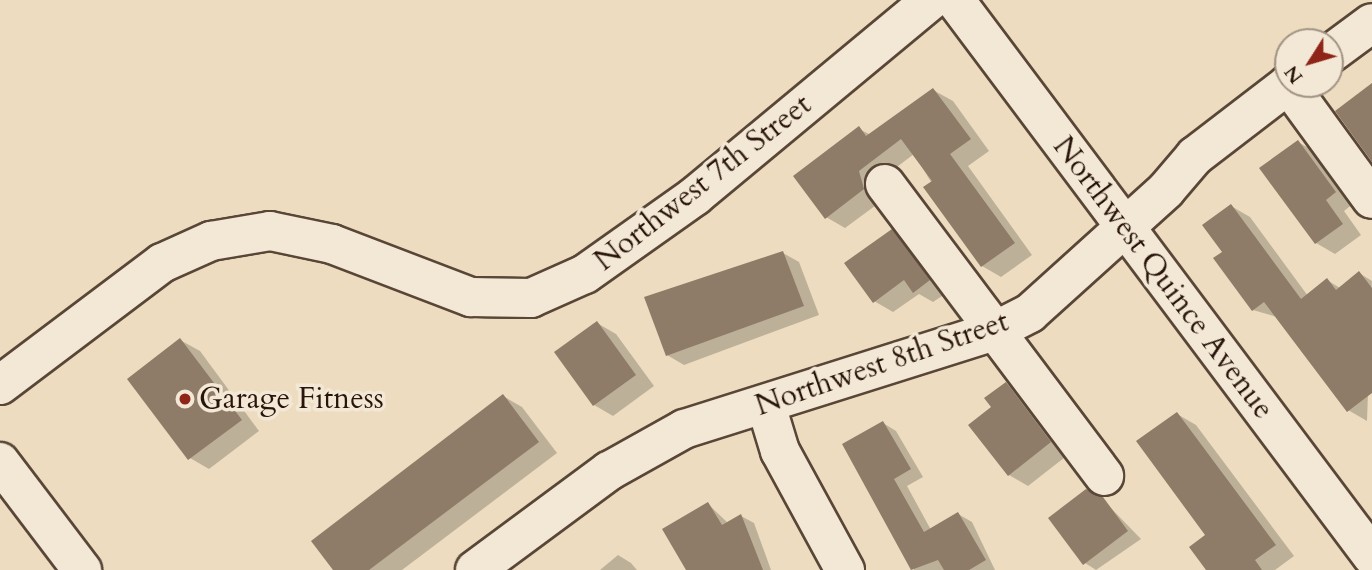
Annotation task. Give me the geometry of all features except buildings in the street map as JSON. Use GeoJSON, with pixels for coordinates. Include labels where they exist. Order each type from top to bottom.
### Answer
{"type":"FeatureCollection","features":[{"type":"Feature","properties":{"kind":"street","name":"Northwest 7th Street"},"geometry":{"type":"LineString","coordinates":[[0,385],[162,263],[211,242],[270,231],[332,244],[471,298],[531,299],[585,274],[695,196],[931,0]]}},
{"type":"Feature","properties":{"kind":"street","name":"Northwest Quince Avenue"},"geometry":{"type":"LineString","coordinates":[[955,0],[1372,556]]}},
{"type":"Feature","properties":{"kind":"street"},"geometry":{"type":"LineString","coordinates":[[1344,44],[1372,23]]}},
{"type":"Feature","properties":{"kind":"street","name":"Northwest 8th Street"},"geometry":{"type":"LineString","coordinates":[[477,569],[646,450],[684,429],[995,331],[1030,313],[1125,226],[1195,156],[1274,95]]}},
{"type":"Feature","properties":{"kind":"street"},"geometry":{"type":"LineString","coordinates":[[1298,98],[1372,199]]}},
{"type":"Feature","properties":{"kind":"street"},"geometry":{"type":"LineString","coordinates":[[885,184],[1104,476]]}},
{"type":"Feature","properties":{"kind":"street"},"geometry":{"type":"LineString","coordinates":[[766,405],[780,451],[845,570]]}},
{"type":"Feature","properties":{"kind":"street"},"geometry":{"type":"LineString","coordinates":[[0,462],[82,570]]}},
{"type":"Feature","properties":{"kind":"place","name":"Garage Fitness"},"geometry":{"type":"Point","coordinates":[185,399]}}]}
